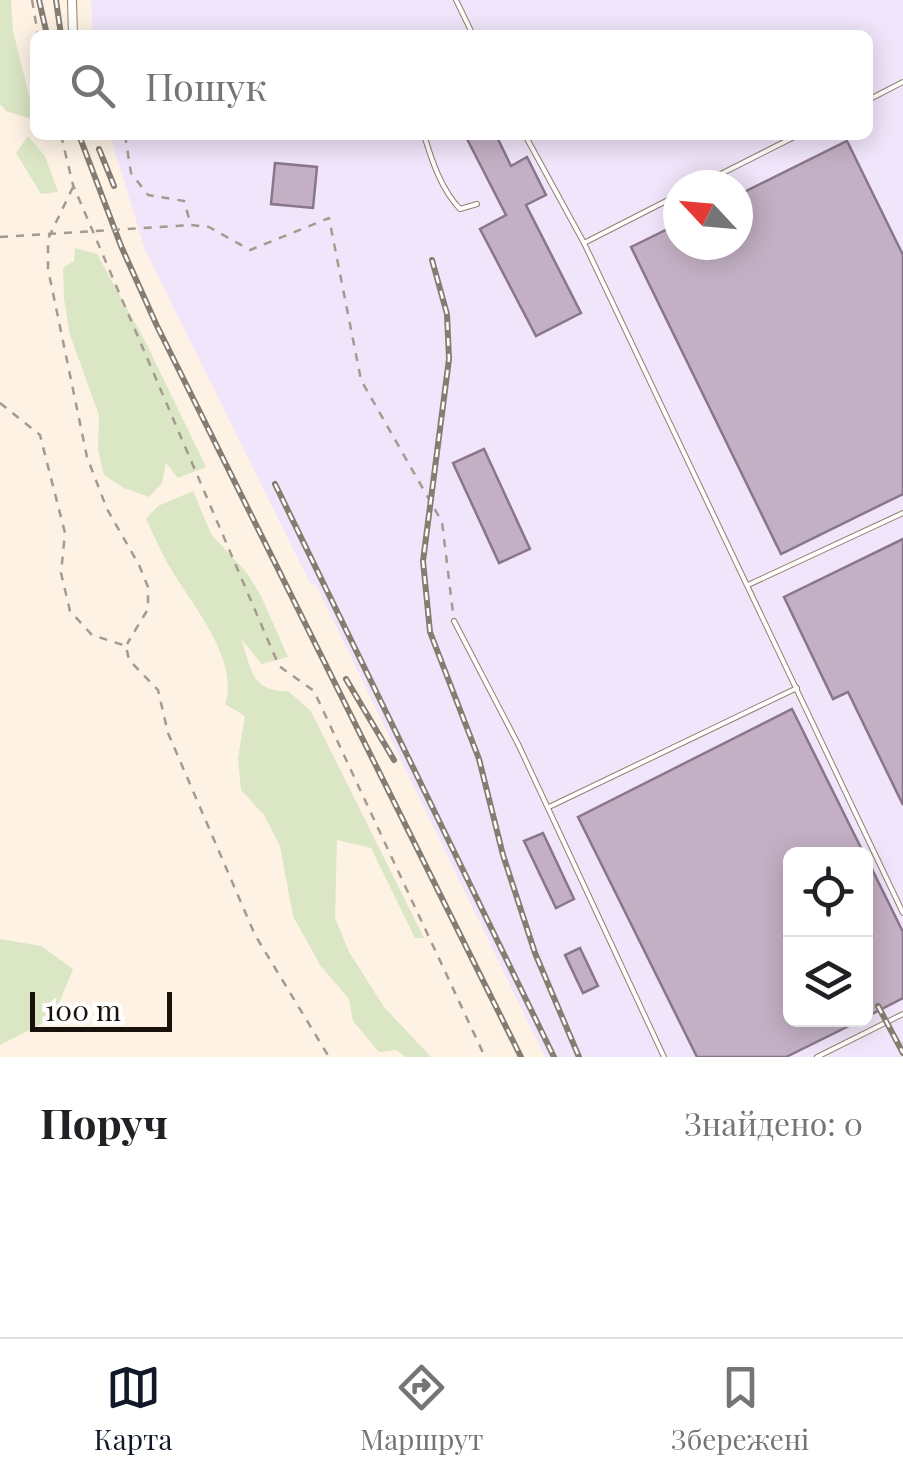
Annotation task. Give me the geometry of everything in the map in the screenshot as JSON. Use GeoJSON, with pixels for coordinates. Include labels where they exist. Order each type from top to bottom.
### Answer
{"type":"FeatureCollection","features":[{"type":"Feature","properties":{"kind":"street"},"geometry":{"type":"LineString","coordinates":[[72,0],[73,30]]}},
{"type":"Feature","properties":{"kind":"lane"},"geometry":{"type":"LineString","coordinates":[[456,0],[471,30]]}},
{"type":"Feature","properties":{"kind":"lane"},"geometry":{"type":"LineString","coordinates":[[873,97],[903,82]]}},
{"type":"Feature","properties":{"kind":"lane"},"geometry":{"type":"LineString","coordinates":[[425,140],[450,199],[460,209],[477,204]]}},
{"type":"Feature","properties":{"kind":"lane"},"geometry":{"type":"LineString","coordinates":[[529,140],[584,243],[903,913]]}},
{"type":"Feature","properties":{"kind":"lane"},"geometry":{"type":"LineString","coordinates":[[729,170],[788,140]]}},
{"type":"Feature","properties":{"kind":"lane"},"geometry":{"type":"LineString","coordinates":[[584,243],[663,204]]}},
{"type":"Feature","properties":{"kind":"lane"},"geometry":{"type":"LineString","coordinates":[[748,585],[903,513]]}},
{"type":"Feature","properties":{"kind":"lane"},"geometry":{"type":"LineString","coordinates":[[454,621],[548,808],[664,1057]]}},
{"type":"Feature","properties":{"kind":"lane"},"geometry":{"type":"LineString","coordinates":[[548,808],[797,688]]}},
{"type":"Feature","properties":{"kind":"lane"},"geometry":{"type":"LineString","coordinates":[[817,1057],[903,1014]]}},
{"type":"Feature","properties":{"kind":"path"},"geometry":{"type":"LineString","coordinates":[[32,0],[37,30]]}},
{"type":"Feature","properties":{"kind":"path"},"geometry":{"type":"LineString","coordinates":[[62,140],[73,186],[279,666],[314,691],[485,1057]]}},
{"type":"Feature","properties":{"kind":"path"},"geometry":{"type":"LineString","coordinates":[[126,140],[131,173],[148,195],[184,201],[191,225]]}},
{"type":"Feature","properties":{"kind":"path"},"geometry":{"type":"LineString","coordinates":[[73,186],[48,239],[48,269],[88,457],[107,509],[140,565],[148,587],[148,609],[126,646],[129,660],[158,690],[168,733],[255,936],[329,1057]]}},
{"type":"Feature","properties":{"kind":"path"},"geometry":{"type":"LineString","coordinates":[[0,238],[191,225],[209,227],[250,250],[330,218],[361,380],[442,522],[454,621]]}},
{"type":"Feature","properties":{"kind":"path"},"geometry":{"type":"LineString","coordinates":[[0,402],[40,435],[65,533],[61,573],[70,611],[92,634],[126,646]]}},
{"type":"Feature","properties":{"kind":"shaded area"},"geometry":{"type":"Polygon","coordinates":[[[91,0],[903,0],[903,1057],[545,1057],[316,585],[310,583],[145,250],[112,140],[873,140],[873,30],[93,30],[91,0]]]}},
{"type":"Feature","properties":{"kind":"green space"},"geometry":{"type":"Polygon","coordinates":[[[0,0],[11,0],[30,118],[6,111],[0,104],[0,0]]]}},
{"type":"Feature","properties":{"kind":"green space"},"geometry":{"type":"Polygon","coordinates":[[[28,136],[45,156],[58,192],[41,194],[16,153],[28,136]]]}},
{"type":"Feature","properties":{"kind":"green space"},"geometry":{"type":"Polygon","coordinates":[[[75,248],[97,254],[146,343],[206,467],[178,478],[166,463],[162,483],[149,497],[104,475],[98,450],[99,415],[70,335],[64,299],[63,268],[74,261],[75,248]]]}},
{"type":"Feature","properties":{"kind":"green space"},"geometry":{"type":"Polygon","coordinates":[[[193,491],[211,534],[247,573],[261,596],[288,657],[262,664],[241,639],[255,677],[267,688],[288,691],[311,711],[424,938],[415,938],[371,848],[337,840],[335,918],[349,952],[384,1007],[431,1057],[406,1057],[396,1050],[379,1052],[353,1021],[349,999],[320,965],[293,916],[280,846],[264,815],[241,790],[238,758],[245,716],[225,704],[228,687],[220,651],[167,563],[146,519],[158,506],[193,491]]]}},
{"type":"Feature","properties":{"kind":"green space"},"geometry":{"type":"Polygon","coordinates":[[[0,939],[41,946],[73,969],[53,1018],[0,1045],[0,939]]]}},
{"type":"Feature","properties":{"kind":"building"},"geometry":{"type":"Polygon","coordinates":[[[468,140],[498,140],[511,166],[527,157],[546,195],[526,205],[581,313],[536,336],[480,229],[506,215],[468,140]]]}},
{"type":"Feature","properties":{"kind":"building"},"geometry":{"type":"Polygon","coordinates":[[[847,141],[903,255],[903,494],[781,554],[631,247],[663,231],[663,260],[753,260],[753,188],[847,141]]]}},
{"type":"Feature","properties":{"kind":"building"},"geometry":{"type":"Polygon","coordinates":[[[275,163],[317,167],[313,208],[271,204],[275,163]]]}},
{"type":"Feature","properties":{"kind":"building"},"geometry":{"type":"Polygon","coordinates":[[[484,449],[530,549],[499,563],[453,463],[484,449]]]}},
{"type":"Feature","properties":{"kind":"building"},"geometry":{"type":"Polygon","coordinates":[[[903,539],[903,805],[848,692],[833,699],[784,597],[903,539]]]}},
{"type":"Feature","properties":{"kind":"building"},"geometry":{"type":"Polygon","coordinates":[[[792,709],[861,847],[783,847],[783,1027],[847,1027],[786,1057],[697,1057],[578,817],[792,709]]]}},
{"type":"Feature","properties":{"kind":"building"},"geometry":{"type":"Polygon","coordinates":[[[543,833],[574,899],[556,908],[524,841],[543,833]]]}},
{"type":"Feature","properties":{"kind":"building"},"geometry":{"type":"Polygon","coordinates":[[[873,871],[903,932],[903,998],[873,1013],[873,871]]]}},
{"type":"Feature","properties":{"kind":"building"},"geometry":{"type":"Polygon","coordinates":[[[580,948],[598,986],[583,993],[565,955],[580,948]]]}},
{"type":"Feature","properties":{"kind":"railway"},"geometry":{"type":"LineString","coordinates":[[39,0],[46,30]]}},
{"type":"Feature","properties":{"kind":"railway"},"geometry":{"type":"LineString","coordinates":[[56,0],[60,30]]}},
{"type":"Feature","properties":{"kind":"railway"},"geometry":{"type":"LineString","coordinates":[[81,140],[121,246],[157,326],[521,1057]]}},
{"type":"Feature","properties":{"kind":"railway"},"geometry":{"type":"LineString","coordinates":[[99,149],[114,186]]}},
{"type":"Feature","properties":{"kind":"railway"},"geometry":{"type":"LineString","coordinates":[[432,260],[447,314],[449,359],[423,561],[430,632],[479,759],[503,855],[535,953],[579,1057]]}},
{"type":"Feature","properties":{"kind":"railway"},"geometry":{"type":"LineString","coordinates":[[275,484],[554,1057]]}},
{"type":"Feature","properties":{"kind":"railway"},"geometry":{"type":"LineString","coordinates":[[346,679],[394,760]]}},
{"type":"Feature","properties":{"kind":"railway"},"geometry":{"type":"LineString","coordinates":[[878,1006],[903,1053]]}}]}
